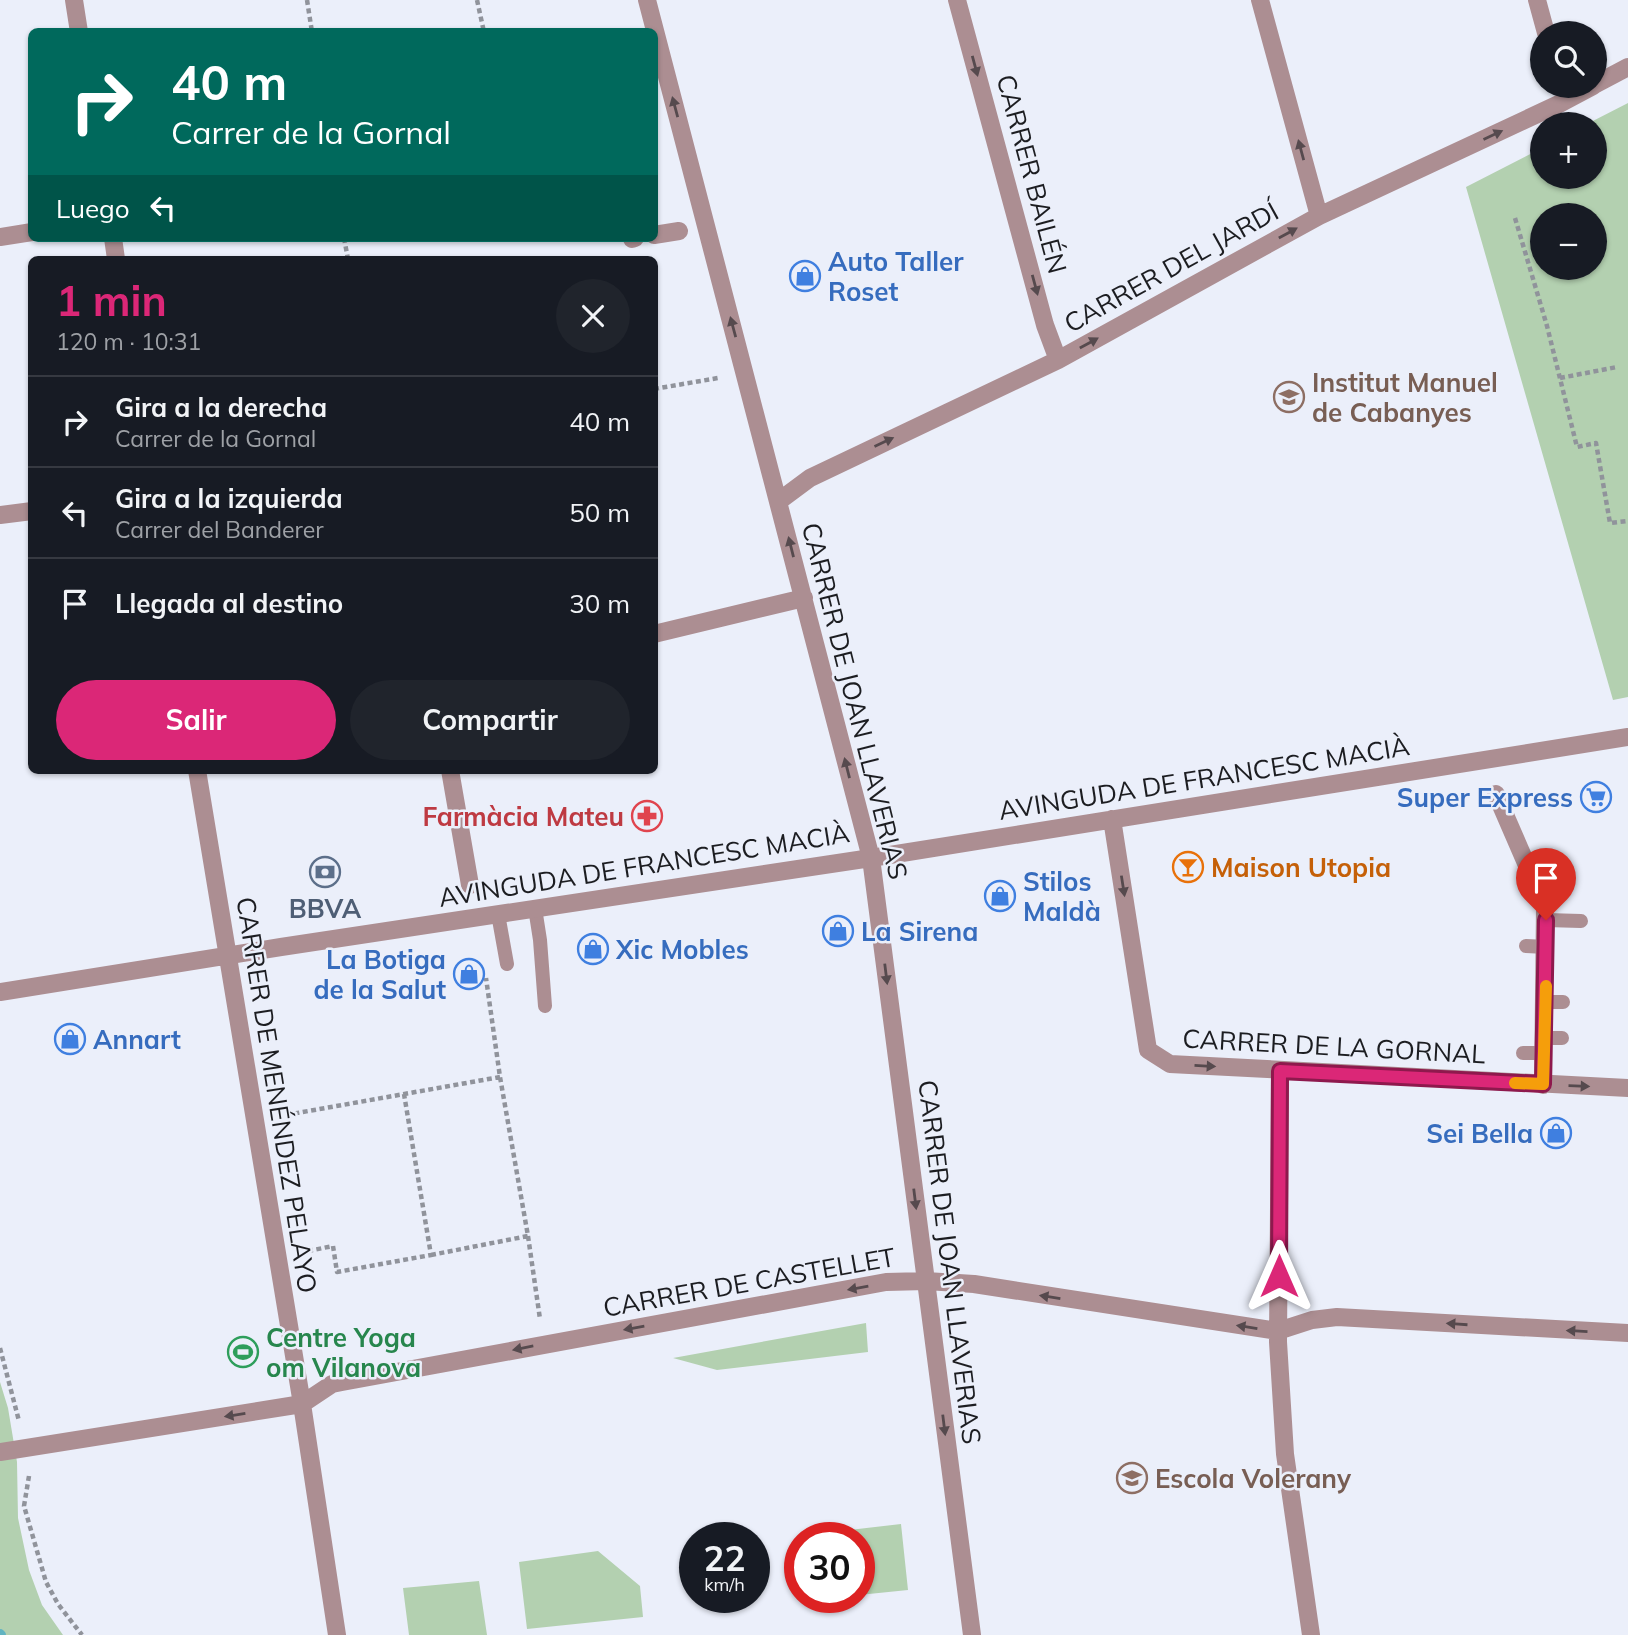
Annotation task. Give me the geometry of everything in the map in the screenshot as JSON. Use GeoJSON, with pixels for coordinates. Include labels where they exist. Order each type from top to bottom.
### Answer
{"type":"FeatureCollection","features":[{"type":"Feature","properties":{"kind":"street"},"geometry":{"type":"LineString","coordinates":[[74,0],[78,28]]}},
{"type":"Feature","properties":{"kind":"street","name":"CARRER DE JOAN LLAVERIAS"},"geometry":{"type":"LineString","coordinates":[[647,0],[652,28]]}},
{"type":"Feature","properties":{"kind":"street","name":"CARRER BAILÉN"},"geometry":{"type":"LineString","coordinates":[[957,0],[1045,325],[1058,360]]}},
{"type":"Feature","properties":{"kind":"street"},"geometry":{"type":"LineString","coordinates":[[1261,0],[1319,215]]}},
{"type":"Feature","properties":{"kind":"street"},"geometry":{"type":"LineString","coordinates":[[1537,0],[1543,21]]}},
{"type":"Feature","properties":{"kind":"street","name":"CARRER DEL JARDÍ"},"geometry":{"type":"LineString","coordinates":[[1607,78],[1628,67]]}},
{"type":"Feature","properties":{"kind":"street","name":"CARRER DE JOAN LLAVERIAS"},"geometry":{"type":"LineString","coordinates":[[660,73],[779,501],[871,858],[972,1635]]}},
{"type":"Feature","properties":{"kind":"street","name":"CARRER DEL JARDÍ"},"geometry":{"type":"LineString","coordinates":[[779,501],[810,478],[1058,360],[1319,215],[1553,98]]}},
{"type":"Feature","properties":{"kind":"street"},"geometry":{"type":"LineString","coordinates":[[658,234],[679,231]]}},
{"type":"Feature","properties":{"kind":"street"},"geometry":{"type":"LineString","coordinates":[[0,237],[28,233]]}},
{"type":"Feature","properties":{"kind":"street"},"geometry":{"type":"LineString","coordinates":[[0,515],[28,512]]}},
{"type":"Feature","properties":{"kind":"street"},"geometry":{"type":"LineString","coordinates":[[658,633],[804,598]]}},
{"type":"Feature","properties":{"kind":"street","name":"AVINGUDA DE FRANCESC MACIÀ"},"geometry":{"type":"LineString","coordinates":[[0,992],[871,858],[1628,737]]}},
{"type":"Feature","properties":{"kind":"street","name":"CARRER DE MENÉNDEZ PELAYO"},"geometry":{"type":"LineString","coordinates":[[198,774],[302,1404],[337,1635]]}},
{"type":"Feature","properties":{"kind":"street"},"geometry":{"type":"LineString","coordinates":[[451,774],[470,885]]}},
{"type":"Feature","properties":{"kind":"street"},"geometry":{"type":"LineString","coordinates":[[1496,794],[1545,914],[1546,947],[1554,1002],[1543,1084]]}},
{"type":"Feature","properties":{"kind":"street","name":"CARRER DE LA GORNAL"},"geometry":{"type":"LineString","coordinates":[[1112,819],[1148,1050],[1170,1064],[1628,1088]]}},
{"type":"Feature","properties":{"kind":"street"},"geometry":{"type":"LineString","coordinates":[[1280,1071],[1278,1332],[1285,1454],[1311,1635]]}},
{"type":"Feature","properties":{"kind":"street","name":"CARRER DE CASTELLET"},"geometry":{"type":"LineString","coordinates":[[302,1404],[332,1384],[886,1282],[974,1284],[1278,1332],[1312,1320],[1337,1317],[1628,1334]]}},
{"type":"Feature","properties":{"kind":"street"},"geometry":{"type":"LineString","coordinates":[[7,1450],[302,1404]]}},
{"type":"Feature","properties":{"kind":"lane"},"geometry":{"type":"LineString","coordinates":[[536,908],[545,1006]]}},
{"type":"Feature","properties":{"kind":"lane"},"geometry":{"type":"LineString","coordinates":[[498,914],[508,964]]}},
{"type":"Feature","properties":{"kind":"lane"},"geometry":{"type":"LineString","coordinates":[[1545,914],[1581,921]]}},
{"type":"Feature","properties":{"kind":"lane"},"geometry":{"type":"LineString","coordinates":[[1526,946],[1546,947]]}},
{"type":"Feature","properties":{"kind":"lane"},"geometry":{"type":"LineString","coordinates":[[1523,1053],[1550,1043]]}},
{"type":"Feature","properties":{"kind":"path"},"geometry":{"type":"LineString","coordinates":[[307,0],[311,28]]}},
{"type":"Feature","properties":{"kind":"path"},"geometry":{"type":"LineString","coordinates":[[477,0],[483,28]]}},
{"type":"Feature","properties":{"kind":"path"},"geometry":{"type":"LineString","coordinates":[[1516,218],[1548,326],[1577,447],[1596,443],[1610,523],[1628,522]]}},
{"type":"Feature","properties":{"kind":"path"},"geometry":{"type":"LineString","coordinates":[[1560,378],[1617,367]]}},
{"type":"Feature","properties":{"kind":"path"},"geometry":{"type":"LineString","coordinates":[[658,388],[718,378]]}},
{"type":"Feature","properties":{"kind":"path"},"geometry":{"type":"LineString","coordinates":[[485,977],[528,1236],[541,1322],[539,1326]]}},
{"type":"Feature","properties":{"kind":"path"},"geometry":{"type":"LineString","coordinates":[[286,1115],[500,1077]]}},
{"type":"Feature","properties":{"kind":"path"},"geometry":{"type":"LineString","coordinates":[[404,1094],[431,1255]]}},
{"type":"Feature","properties":{"kind":"path"},"geometry":{"type":"LineString","coordinates":[[308,1251],[333,1246],[337,1272],[528,1236]]}},
{"type":"Feature","properties":{"kind":"path"},"geometry":{"type":"LineString","coordinates":[[0,1348],[19,1421]]}},
{"type":"Feature","properties":{"kind":"path"},"geometry":{"type":"LineString","coordinates":[[29,1476],[24,1506],[46,1582],[58,1604],[82,1635]]}},
{"type":"Feature","properties":{"kind":"green space"},"geometry":{"type":"Polygon","coordinates":[[[1628,103],[1628,697],[1613,700],[1466,187],[1530,154],[1530,189],[1607,189],[1607,114],[1628,103]]]}},
{"type":"Feature","properties":{"kind":"green space"},"geometry":{"type":"Polygon","coordinates":[[[866,1323],[868,1352],[717,1370],[673,1358],[866,1323]]]}},
{"type":"Feature","properties":{"kind":"green space"},"geometry":{"type":"Polygon","coordinates":[[[0,1382],[8,1408],[17,1462],[18,1518],[29,1570],[42,1605],[63,1635],[0,1635],[0,1382]]]}},
{"type":"Feature","properties":{"kind":"green space"},"geometry":{"type":"Polygon","coordinates":[[[901,1524],[908,1590],[875,1593],[875,1527],[901,1524]]]}},
{"type":"Feature","properties":{"kind":"green space"},"geometry":{"type":"Polygon","coordinates":[[[598,1551],[640,1586],[643,1617],[527,1629],[519,1562],[598,1551]]]}},
{"type":"Feature","properties":{"kind":"green space"},"geometry":{"type":"Polygon","coordinates":[[[479,1581],[487,1635],[409,1635],[403,1588],[479,1581]]]}},
{"type":"Feature","properties":{"kind":"slow traffic"},"geometry":{"type":"LineString","coordinates":[[1515,1083],[1543,1084],[1546,986]]}},
{"type":"Feature","properties":{"kind":"place","name":"Auto Taller Roset"},"geometry":{"type":"Point","coordinates":[805,276]}},
{"type":"Feature","properties":{"kind":"place","name":"Institut Manuel de Cabanyes"},"geometry":{"type":"Point","coordinates":[1289,397]}},
{"type":"Feature","properties":{"kind":"place","name":"Super Express"},"geometry":{"type":"Point","coordinates":[1596,797]}},
{"type":"Feature","properties":{"kind":"place","name":"Farmàcia Mateu"},"geometry":{"type":"Point","coordinates":[647,816]}},
{"type":"Feature","properties":{"kind":"place","name":"Maison Utopia"},"geometry":{"type":"Point","coordinates":[1188,867]}},
{"type":"Feature","properties":{"kind":"place","name":"BBVA"},"geometry":{"type":"Point","coordinates":[325,872]}},
{"type":"Feature","properties":{"kind":"place","name":"Stilos Maldà"},"geometry":{"type":"Point","coordinates":[1000,896]}},
{"type":"Feature","properties":{"kind":"place","name":"La Sirena"},"geometry":{"type":"Point","coordinates":[838,931]}},
{"type":"Feature","properties":{"kind":"place","name":"Xic Mobles"},"geometry":{"type":"Point","coordinates":[593,949]}},
{"type":"Feature","properties":{"kind":"place","name":"La Botiga de la Salut"},"geometry":{"type":"Point","coordinates":[469,974]}},
{"type":"Feature","properties":{"kind":"place","name":"Annart"},"geometry":{"type":"Point","coordinates":[70,1039]}},
{"type":"Feature","properties":{"kind":"place","name":"Sei Bella"},"geometry":{"type":"Point","coordinates":[1556,1133]}},
{"type":"Feature","properties":{"kind":"place","name":"Centre Yoga om Vilanova"},"geometry":{"type":"Point","coordinates":[243,1352]}},
{"type":"Feature","properties":{"kind":"place","name":"Escola Volerany"},"geometry":{"type":"Point","coordinates":[1132,1478]}},
{"type":"Feature","properties":{"kind":"route"},"geometry":{"type":"LineString","coordinates":[[1279,1276],[1280,1071],[1543,1084],[1546,920]]}}]}
